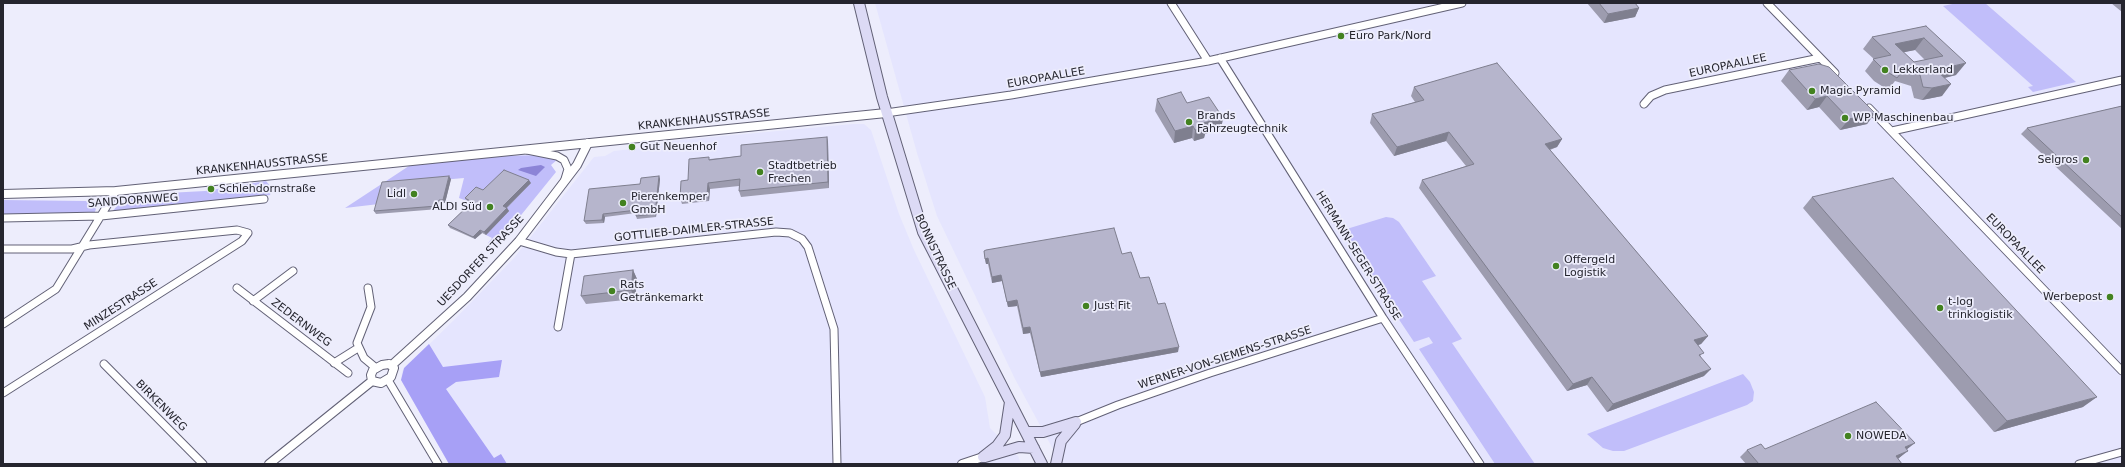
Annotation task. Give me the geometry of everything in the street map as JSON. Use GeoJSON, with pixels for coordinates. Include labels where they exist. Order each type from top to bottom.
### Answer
{"type":"FeatureCollection","features":[{"type":"Feature","properties":{"kind":"main road","name":"BONNSTRASSE"},"geometry":{"type":"LineString","coordinates":[[859,3],[886,113],[923,232],[1042,464]]}},
{"type":"Feature","properties":{"kind":"main road"},"geometry":{"type":"LineString","coordinates":[[983,457],[997,446],[1005,436],[1010,402]]}},
{"type":"Feature","properties":{"kind":"main road"},"geometry":{"type":"LineString","coordinates":[[1026,432],[1043,432],[1076,422]]}},
{"type":"Feature","properties":{"kind":"main road"},"geometry":{"type":"LineString","coordinates":[[1056,464],[1061,441],[1076,422]]}},
{"type":"Feature","properties":{"kind":"main road"},"geometry":{"type":"LineString","coordinates":[[983,457],[999,454],[1019,447],[1034,448]]}},
{"type":"Feature","properties":{"kind":"street"},"geometry":{"type":"LineString","coordinates":[[1171,3],[1208,61]]}},
{"type":"Feature","properties":{"kind":"street","name":"EUROPAALLEE"},"geometry":{"type":"LineString","coordinates":[[886,113],[1011,95],[1208,61],[1462,3]]}},
{"type":"Feature","properties":{"kind":"street"},"geometry":{"type":"LineString","coordinates":[[1767,3],[1839,77]]}},
{"type":"Feature","properties":{"kind":"street","name":"HERMANN-SEGER-STRASSE"},"geometry":{"type":"LineString","coordinates":[[1220,58],[1383,318],[1480,464]]}},
{"type":"Feature","properties":{"kind":"street","name":"EUROPAALLEE"},"geometry":{"type":"LineString","coordinates":[[1644,104],[1651,96],[1665,90],[1820,58]]}},
{"type":"Feature","properties":{"kind":"street"},"geometry":{"type":"LineString","coordinates":[[1892,131],[2122,80]]}},
{"type":"Feature","properties":{"kind":"street","name":"EUROPAALLEE"},"geometry":{"type":"LineString","coordinates":[[1863,102],[2122,371]]}},
{"type":"Feature","properties":{"kind":"street","name":"KRANKENHAUSSTRASSE"},"geometry":{"type":"LineString","coordinates":[[3,194],[86,193],[886,113]]}},
{"type":"Feature","properties":{"kind":"street","name":"UESDORFER STRASSE"},"geometry":{"type":"LineString","coordinates":[[392,365],[467,296],[518,241],[577,165],[588,143]]}},
{"type":"Feature","properties":{"kind":"street","name":"KRANKENHAUSSTRASSE"},"geometry":{"type":"LineString","coordinates":[[523,149],[557,156],[564,160],[568,169],[564,182]]}},
{"type":"Feature","properties":{"kind":"street"},"geometry":{"type":"LineString","coordinates":[[3,324],[53,292],[61,282],[116,190]]}},
{"type":"Feature","properties":{"kind":"street","name":"SANDDORNWEG"},"geometry":{"type":"LineString","coordinates":[[3,218],[101,216],[264,199]]}},
{"type":"Feature","properties":{"kind":"street","name":"MINZESTRASSE"},"geometry":{"type":"LineString","coordinates":[[3,393],[236,245],[246,237],[248,233],[246,231],[237,230],[82,246]]}},
{"type":"Feature","properties":{"kind":"street","name":"GOTTLIEB-DAIMLER-STRASSE"},"geometry":{"type":"LineString","coordinates":[[518,241],[556,252],[571,254],[776,232],[790,233],[802,239],[808,247],[834,329],[837,464]]}},
{"type":"Feature","properties":{"kind":"street"},"geometry":{"type":"LineString","coordinates":[[4,251],[72,249],[82,246]]}},
{"type":"Feature","properties":{"kind":"street"},"geometry":{"type":"LineString","coordinates":[[558,327],[571,254]]}},
{"type":"Feature","properties":{"kind":"street","name":"ZEDERNWEG"},"geometry":{"type":"LineString","coordinates":[[254,301],[293,271]]}},
{"type":"Feature","properties":{"kind":"street","name":"ZEDERNWEG"},"geometry":{"type":"LineString","coordinates":[[237,288],[348,373]]}},
{"type":"Feature","properties":{"kind":"street"},"geometry":{"type":"LineString","coordinates":[[368,288],[371,307],[359,335],[358,348],[364,358],[376,368]]}},
{"type":"Feature","properties":{"kind":"street","name":"WERNER-VON-SIEMENS-STRASSE"},"geometry":{"type":"LineString","coordinates":[[1076,422],[1118,405],[1203,375],[1383,318]]}},
{"type":"Feature","properties":{"kind":"street","name":"ZEDERNWEG"},"geometry":{"type":"LineString","coordinates":[[334,363],[358,348]]}},
{"type":"Feature","properties":{"kind":"street","name":"BIRKENWEG"},"geometry":{"type":"LineString","coordinates":[[104,364],[203,464]]}},
{"type":"Feature","properties":{"kind":"street"},"geometry":{"type":"LineString","coordinates":[[269,464],[372,382],[378,383],[388,380],[394,374],[394,368],[392,365],[386,364],[376,368],[370,375],[372,382]]}},
{"type":"Feature","properties":{"kind":"street"},"geometry":{"type":"LineString","coordinates":[[388,380],[438,464]]}},
{"type":"Feature","properties":{"kind":"street"},"geometry":{"type":"LineString","coordinates":[[2079,464],[2122,452]]}},
{"type":"Feature","properties":{"kind":"street"},"geometry":{"type":"LineString","coordinates":[[962,464],[983,457]]}},
{"type":"Feature","properties":{"kind":"shaded area"},"geometry":{"type":"Polygon","coordinates":[[[875,3],[2122,3],[2122,464],[1061,464],[1015,379],[937,216],[917,153],[875,3]]]}},
{"type":"Feature","properties":{"kind":"shaded area"},"geometry":{"type":"Polygon","coordinates":[[[1957,3],[1985,3],[2076,82],[2033,92],[2028,87],[2033,86],[1943,6],[1957,3]]]}},
{"type":"Feature","properties":{"kind":"shaded area"},"geometry":{"type":"Polygon","coordinates":[[[864,124],[871,130],[899,214],[914,250],[985,397],[990,428],[1018,456],[1021,464],[449,464],[401,380],[402,371],[514,258],[594,157],[605,156],[614,151],[650,147],[669,141],[864,124]]]}},
{"type":"Feature","properties":{"kind":"shaded area"},"geometry":{"type":"Polygon","coordinates":[[[547,155],[558,159],[551,165],[556,172],[496,246],[488,243],[492,238],[486,235],[485,193],[478,190],[467,201],[459,198],[464,178],[385,185],[379,204],[345,208],[412,164],[495,156],[547,155]]]}},
{"type":"Feature","properties":{"kind":"shaded area"},"geometry":{"type":"Polygon","coordinates":[[[541,165],[545,167],[536,176],[518,170],[521,168],[541,165]]]}},
{"type":"Feature","properties":{"kind":"shaded area"},"geometry":{"type":"Polygon","coordinates":[[[266,181],[272,188],[270,195],[111,213],[117,206],[132,197],[148,194],[205,191],[266,181]]]}},
{"type":"Feature","properties":{"kind":"shaded area"},"geometry":{"type":"Polygon","coordinates":[[[3,200],[86,201],[96,209],[94,214],[3,216],[3,200]]]}},
{"type":"Feature","properties":{"kind":"shaded area"},"geometry":{"type":"Polygon","coordinates":[[[1386,217],[1393,218],[1399,222],[1436,276],[1422,281],[1462,339],[1452,343],[1535,464],[1495,464],[1419,349],[1433,343],[1429,337],[1414,342],[1340,231],[1386,217]]]}},
{"type":"Feature","properties":{"kind":"shaded area"},"geometry":{"type":"Polygon","coordinates":[[[429,344],[443,367],[502,360],[499,377],[456,382],[446,389],[494,458],[501,454],[507,464],[449,464],[401,380],[404,368],[429,344]]]}},
{"type":"Feature","properties":{"kind":"shaded area"},"geometry":{"type":"Polygon","coordinates":[[[1743,374],[1750,382],[1754,392],[1753,401],[1747,405],[1624,451],[1613,451],[1603,448],[1587,434],[1743,374]]]}},
{"type":"Feature","properties":{"kind":"building"},"geometry":{"type":"Polygon","coordinates":[[[1599,3],[1635,3],[1639,8],[1608,14],[1599,3]]]}},
{"type":"Feature","properties":{"kind":"building"},"geometry":{"type":"Polygon","coordinates":[[[1926,26],[1966,63],[1936,70],[1951,84],[1932,88],[1923,87],[1920,75],[1904,69],[1897,78],[1883,69],[1873,59],[1891,55],[1872,37],[1926,26]],[[1924,38],[1895,44],[1914,62],[1943,56],[1924,38]]]}},
{"type":"Feature","properties":{"kind":"building","name":"Offergeld Logistik"},"geometry":{"type":"Polygon","coordinates":[[[1497,63],[1562,139],[1545,144],[1708,336],[1694,340],[1704,353],[1699,355],[1711,369],[1613,404],[1592,377],[1573,384],[1422,180],[1474,164],[1449,132],[1397,147],[1372,114],[1424,100],[1414,87],[1497,63]]]}},
{"type":"Feature","properties":{"kind":"building"},"geometry":{"type":"Polygon","coordinates":[[[1819,64],[1829,67],[1875,113],[1849,119],[1827,96],[1815,99],[1789,70],[1819,64]]]}},
{"type":"Feature","properties":{"kind":"building"},"geometry":{"type":"Polygon","coordinates":[[[1181,92],[1187,103],[1209,97],[1223,118],[1203,123],[1206,127],[1195,130],[1193,126],[1175,131],[1157,99],[1181,92]]]}},
{"type":"Feature","properties":{"kind":"building","name":"Selgros"},"geometry":{"type":"Polygon","coordinates":[[[2122,106],[2122,217],[2027,128],[2122,106]]]}},
{"type":"Feature","properties":{"kind":"building","name":"Stadtbetrieb Frechen"},"geometry":{"type":"Polygon","coordinates":[[[827,137],[828,182],[739,191],[740,179],[708,183],[707,195],[680,198],[681,181],[688,180],[689,159],[709,157],[709,160],[741,156],[741,145],[827,137]]]}},
{"type":"Feature","properties":{"kind":"building","name":"ALDI Süd"},"geometry":{"type":"Polygon","coordinates":[[[504,170],[529,180],[503,206],[507,208],[484,232],[480,230],[473,237],[448,225],[472,202],[465,198],[476,187],[483,190],[504,170]]]}},
{"type":"Feature","properties":{"kind":"building","name":"Lidl"},"geometry":{"type":"Polygon","coordinates":[[[449,176],[443,200],[439,200],[437,206],[374,211],[382,182],[449,176]]]}},
{"type":"Feature","properties":{"kind":"building","name":"Pierenkemper GmbH"},"geometry":{"type":"Polygon","coordinates":[[[659,176],[655,214],[636,216],[637,210],[603,214],[602,220],[584,221],[589,189],[640,184],[641,178],[659,176]]]}},
{"type":"Feature","properties":{"kind":"building","name":"t-log trinklogistik"},"geometry":{"type":"Polygon","coordinates":[[[1893,178],[2097,397],[2007,421],[1812,197],[1893,178]]]}},
{"type":"Feature","properties":{"kind":"building","name":"Just Fit"},"geometry":{"type":"Polygon","coordinates":[[[1114,228],[1122,254],[1131,252],[1140,278],[1149,277],[1158,304],[1165,303],[1179,347],[1040,372],[1030,327],[1023,328],[1017,300],[1007,302],[1001,275],[992,277],[988,258],[985,259],[984,251],[1114,228]]]}},
{"type":"Feature","properties":{"kind":"building"},"geometry":{"type":"Polygon","coordinates":[[[633,270],[631,290],[581,296],[584,276],[633,270]]]}},
{"type":"Feature","properties":{"kind":"building","name":"NOWEDA"},"geometry":{"type":"Polygon","coordinates":[[[1876,402],[1915,443],[1905,447],[1908,451],[1896,456],[1902,464],[1759,464],[1747,450],[1761,444],[1765,449],[1876,402]]]}},
{"type":"Feature","properties":{"kind":"place","name":"Euro Park/Nord"},"geometry":{"type":"Point","coordinates":[1341,36]}},
{"type":"Feature","properties":{"kind":"place","name":"Lekkerland"},"geometry":{"type":"Point","coordinates":[1885,70]}},
{"type":"Feature","properties":{"kind":"place","name":"Magic Pyramid"},"geometry":{"type":"Point","coordinates":[1812,91]}},
{"type":"Feature","properties":{"kind":"place","name":"WP Maschinenbau"},"geometry":{"type":"Point","coordinates":[1845,118]}},
{"type":"Feature","properties":{"kind":"place","name":"Brands Fahrzeugtechnik"},"geometry":{"type":"Point","coordinates":[1189,122]}},
{"type":"Feature","properties":{"kind":"place","name":"Gut Neuenhof"},"geometry":{"type":"Point","coordinates":[632,147]}},
{"type":"Feature","properties":{"kind":"place","name":"Selgros"},"geometry":{"type":"Point","coordinates":[2086,160]}},
{"type":"Feature","properties":{"kind":"place","name":"Stadtbetrieb Frechen"},"geometry":{"type":"Point","coordinates":[760,172]}},
{"type":"Feature","properties":{"kind":"place","name":"Schlehdornstraße"},"geometry":{"type":"Point","coordinates":[211,189]}},
{"type":"Feature","properties":{"kind":"place","name":"Lidl"},"geometry":{"type":"Point","coordinates":[414,194]}},
{"type":"Feature","properties":{"kind":"place","name":"Pierenkemper GmbH"},"geometry":{"type":"Point","coordinates":[623,203]}},
{"type":"Feature","properties":{"kind":"place","name":"ALDI Süd"},"geometry":{"type":"Point","coordinates":[490,207]}},
{"type":"Feature","properties":{"kind":"place","name":"Offergeld Logistik"},"geometry":{"type":"Point","coordinates":[1556,266]}},
{"type":"Feature","properties":{"kind":"place","name":"Rats Getränkemarkt"},"geometry":{"type":"Point","coordinates":[612,291]}},
{"type":"Feature","properties":{"kind":"place","name":"Werbepost"},"geometry":{"type":"Point","coordinates":[2110,297]}},
{"type":"Feature","properties":{"kind":"place","name":"Just Fit"},"geometry":{"type":"Point","coordinates":[1086,306]}},
{"type":"Feature","properties":{"kind":"place","name":"t-log trinklogistik"},"geometry":{"type":"Point","coordinates":[1940,308]}},
{"type":"Feature","properties":{"kind":"place","name":"NOWEDA"},"geometry":{"type":"Point","coordinates":[1848,436]}}]}
